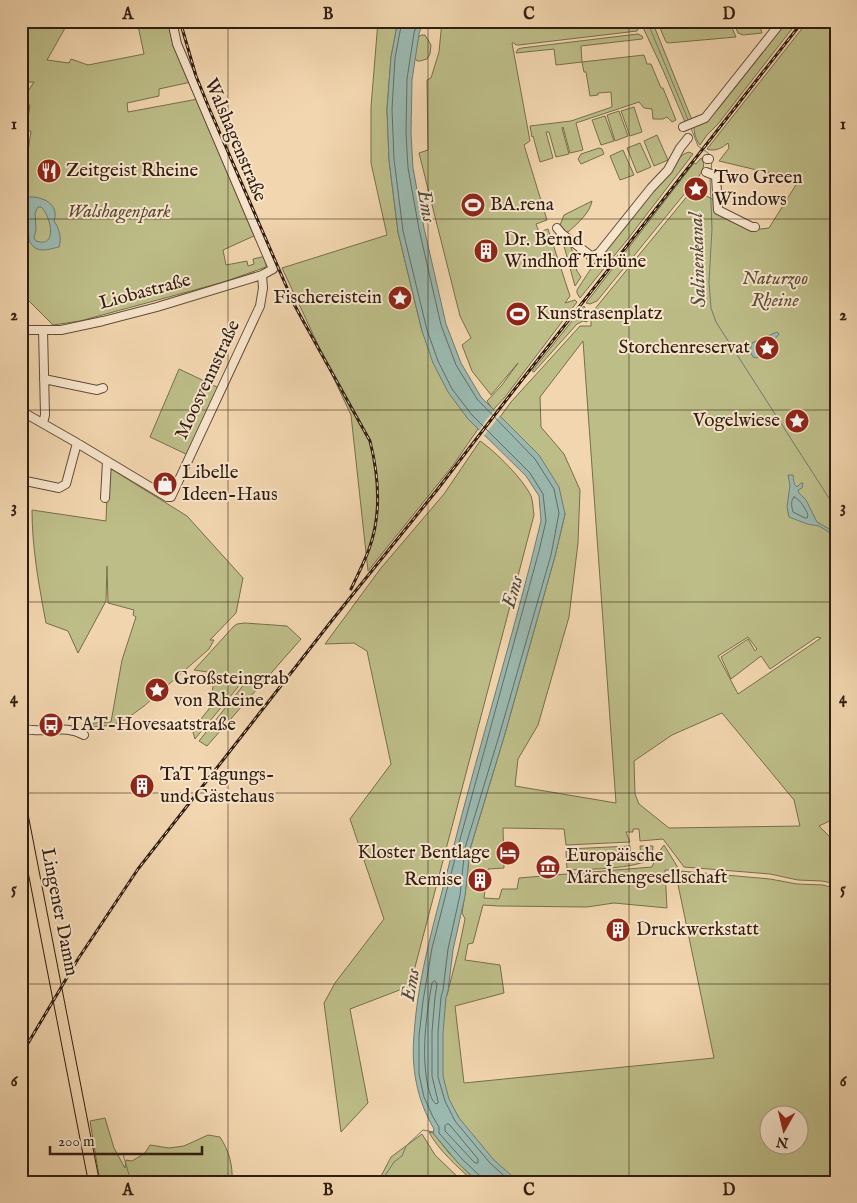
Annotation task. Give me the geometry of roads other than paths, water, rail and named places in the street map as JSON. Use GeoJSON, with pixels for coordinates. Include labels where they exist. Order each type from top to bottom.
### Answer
{"type":"FeatureCollection","features":[{"type":"Feature","properties":{"kind":"main road","name":"Lingener Damm"},"geometry":{"type":"LineString","coordinates":[[21,807],[94,1182]]}},
{"type":"Feature","properties":{"kind":"street","name":"Walshagenstraße"},"geometry":{"type":"LineString","coordinates":[[172,21],[177,44],[273,269]]}},
{"type":"Feature","properties":{"kind":"street"},"geometry":{"type":"LineString","coordinates":[[683,127],[705,118],[782,21]]}},
{"type":"Feature","properties":{"kind":"street"},"geometry":{"type":"LineString","coordinates":[[557,228],[591,256],[598,253],[650,188],[668,170],[688,138]]}},
{"type":"Feature","properties":{"kind":"street"},"geometry":{"type":"LineString","coordinates":[[709,173],[717,178],[718,210],[755,227]]}},
{"type":"Feature","properties":{"kind":"street","name":"Liobastraße"},"geometry":{"type":"LineString","coordinates":[[21,330],[61,330],[103,321],[158,307],[262,275],[273,269]]}},
{"type":"Feature","properties":{"kind":"street","name":"Moosvennstraße"},"geometry":{"type":"LineString","coordinates":[[107,461],[167,497],[171,496],[260,306],[264,288],[262,275]]}},
{"type":"Feature","properties":{"kind":"street"},"geometry":{"type":"LineString","coordinates":[[43,330],[45,415],[43,423]]}},
{"type":"Feature","properties":{"kind":"street"},"geometry":{"type":"LineString","coordinates":[[44,379],[97,390],[102,388]]}},
{"type":"Feature","properties":{"kind":"street"},"geometry":{"type":"LineString","coordinates":[[21,411],[107,461],[105,498]]}},
{"type":"Feature","properties":{"kind":"street"},"geometry":{"type":"LineString","coordinates":[[21,480],[59,488],[66,484],[77,443]]}},
{"type":"Feature","properties":{"kind":"street"},"geometry":{"type":"LineString","coordinates":[[21,728],[32,730],[67,729],[84,734]]}},
{"type":"Feature","properties":{"kind":"street"},"geometry":{"type":"LineString","coordinates":[[21,734],[32,730]]}},
{"type":"Feature","properties":{"kind":"water"},"geometry":{"type":"Polygon","coordinates":[[[398,21],[423,21],[419,34],[412,80],[411,133],[413,168],[424,228],[446,324],[461,363],[481,397],[539,455],[559,487],[565,514],[504,737],[470,849],[465,896],[453,950],[443,1033],[443,1076],[449,1099],[459,1118],[494,1160],[519,1182],[478,1182],[458,1163],[433,1133],[434,1129],[419,1095],[413,1060],[416,1012],[428,945],[541,521],[539,496],[526,476],[468,419],[448,392],[433,363],[422,331],[398,232],[389,160],[387,109],[391,57],[398,21]]]}},
{"type":"Feature","properties":{"kind":"water"},"geometry":{"type":"Polygon","coordinates":[[[28,197],[39,198],[49,202],[52,206],[55,215],[54,221],[60,233],[59,247],[41,250],[31,244],[29,240],[28,197]],[[38,207],[35,213],[36,230],[34,238],[36,241],[43,242],[48,240],[51,230],[47,216],[41,207],[38,207]]]}},
{"type":"Feature","properties":{"kind":"water"},"geometry":{"type":"Polygon","coordinates":[[[777,332],[779,334],[771,344],[762,348],[761,356],[753,357],[750,351],[752,343],[777,332]]]}},
{"type":"Feature","properties":{"kind":"water"},"geometry":{"type":"Polygon","coordinates":[[[788,475],[793,475],[794,483],[797,487],[803,483],[802,488],[798,490],[799,493],[806,500],[817,522],[831,530],[832,534],[819,526],[807,524],[789,517],[787,507],[790,485],[788,475]]]}},
{"type":"Feature","properties":{"kind":"waterway","name":"Salinenkanal"},"geometry":{"type":"LineString","coordinates":[[647,21],[689,122]]}},
{"type":"Feature","properties":{"kind":"waterway","name":"Salinenkanal"},"geometry":{"type":"LineString","coordinates":[[691,128],[698,146],[711,156]]}},
{"type":"Feature","properties":{"kind":"waterway","name":"Salinenkanal"},"geometry":{"type":"LineString","coordinates":[[711,171],[712,160]]}},
{"type":"Feature","properties":{"kind":"waterway","name":"Salinenkanal"},"geometry":{"type":"LineString","coordinates":[[710,177],[712,229],[709,282],[711,308],[716,322],[836,509]]}},
{"type":"Feature","properties":{"kind":"waterway"},"geometry":{"type":"LineString","coordinates":[[381,1182],[394,1162],[402,1156],[406,1146],[423,1130],[434,1132]]}},
{"type":"Feature","properties":{"kind":"waterway"},"geometry":{"type":"LineString","coordinates":[[123,1154],[131,1182]]}},
{"type":"Feature","properties":{"kind":"railway"},"geometry":{"type":"LineString","coordinates":[[180,21],[196,76],[294,304],[370,441],[378,495],[376,522],[369,549],[351,589]]}},
{"type":"Feature","properties":{"kind":"railway"},"geometry":{"type":"LineString","coordinates":[[21,1055],[78,959],[138,869],[803,21]]}},
{"type":"Feature","properties":{"kind":"place","name":"Zeitgeist Rheine"},"geometry":{"type":"Point","coordinates":[49,171]}},
{"type":"Feature","properties":{"kind":"place","name":"Two Green Windows"},"geometry":{"type":"Point","coordinates":[696,189]}},
{"type":"Feature","properties":{"kind":"place","name":"BA.rena"},"geometry":{"type":"Point","coordinates":[473,205]}},
{"type":"Feature","properties":{"kind":"place","name":"Dr. Bernd Windhoff Tribüne"},"geometry":{"type":"Point","coordinates":[486,251]}},
{"type":"Feature","properties":{"kind":"place","name":"Fischereistein"},"geometry":{"type":"Point","coordinates":[400,298]}},
{"type":"Feature","properties":{"kind":"place","name":"Kunstrasenplatz"},"geometry":{"type":"Point","coordinates":[518,314]}},
{"type":"Feature","properties":{"kind":"place","name":"Storchenreservat"},"geometry":{"type":"Point","coordinates":[767,348]}},
{"type":"Feature","properties":{"kind":"place","name":"Vogelwiese"},"geometry":{"type":"Point","coordinates":[797,421]}},
{"type":"Feature","properties":{"kind":"place","name":"Libelle Ideen-Haus"},"geometry":{"type":"Point","coordinates":[165,484]}},
{"type":"Feature","properties":{"kind":"place","name":"Großsteingrab von Rheine"},"geometry":{"type":"Point","coordinates":[157,690]}},
{"type":"Feature","properties":{"kind":"place","name":"TAT-Hovesaatstraße"},"geometry":{"type":"Point","coordinates":[51,725]}},
{"type":"Feature","properties":{"kind":"place","name":"TaT Tagungs- und Gästehaus"},"geometry":{"type":"Point","coordinates":[142,786]}},
{"type":"Feature","properties":{"kind":"place","name":"Kloster Bentlage"},"geometry":{"type":"Point","coordinates":[508,853]}},
{"type":"Feature","properties":{"kind":"place","name":"Europäische Märchengesellschaft"},"geometry":{"type":"Point","coordinates":[548,867]}},
{"type":"Feature","properties":{"kind":"place","name":"Remise"},"geometry":{"type":"Point","coordinates":[480,880]}},
{"type":"Feature","properties":{"kind":"place","name":"Druckwerkstatt"},"geometry":{"type":"Point","coordinates":[618,930]}},
{"type":"Feature","properties":{"kind":"water label","name":"Ems"},"geometry":{"type":"Point","coordinates":[426,206]}},
{"type":"Feature","properties":{"kind":"water label","name":"Ems"},"geometry":{"type":"Point","coordinates":[513,592]}},
{"type":"Feature","properties":{"kind":"water label","name":"Ems"},"geometry":{"type":"Point","coordinates":[411,985]}},
{"type":"Feature","properties":{"kind":"park label","name":"Walshagenpark"},"geometry":{"type":"Point","coordinates":[119,212]}},
{"type":"Feature","properties":{"kind":"park label","name":"Naturzoo Rheine"},"geometry":{"type":"Point","coordinates":[775,290]}}]}
